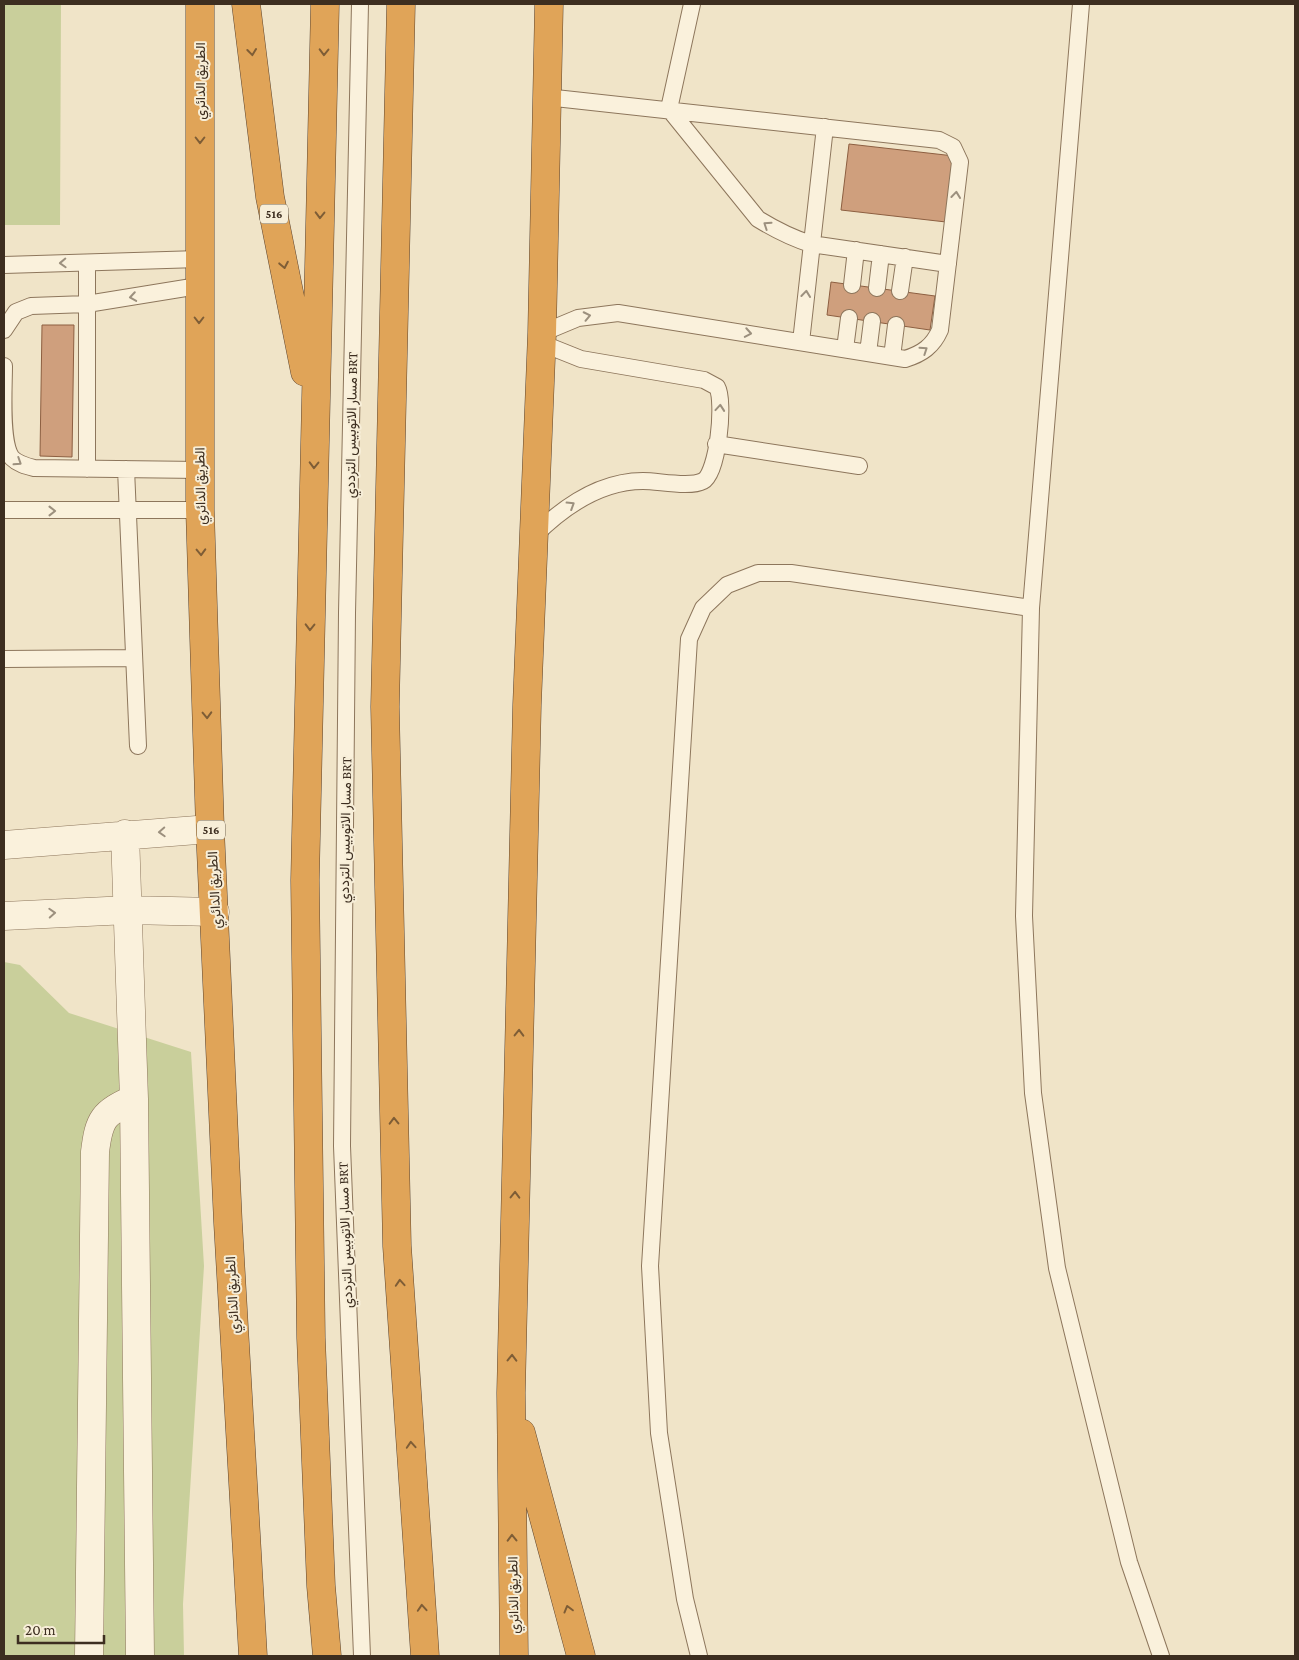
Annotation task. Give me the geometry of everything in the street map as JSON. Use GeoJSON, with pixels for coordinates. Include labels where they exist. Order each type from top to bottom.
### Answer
{"type":"FeatureCollection","features":[{"type":"Feature","properties":{"kind":"highway","name":"الطريق الدائري"},"geometry":{"type":"LineString","coordinates":[[200,4],[198,286],[200,510],[210,830],[228,1223],[253,1656]]}},
{"type":"Feature","properties":{"kind":"highway","name":"516"},"geometry":{"type":"LineString","coordinates":[[246,4],[270,197],[315,423]]}},
{"type":"Feature","properties":{"kind":"highway","name":"516"},"geometry":{"type":"LineString","coordinates":[[325,4],[304,880],[311,1338],[321,1586],[327,1656]]}},
{"type":"Feature","properties":{"kind":"highway"},"geometry":{"type":"LineString","coordinates":[[401,4],[385,708],[397,1246],[425,1656]]}},
{"type":"Feature","properties":{"kind":"highway","name":"الطريق الدائري"},"geometry":{"type":"LineString","coordinates":[[514,1656],[511,1393],[527,705],[541,338],[549,4]]}},
{"type":"Feature","properties":{"kind":"highway"},"geometry":{"type":"LineString","coordinates":[[511,1393],[581,1656]]}},
{"type":"Feature","properties":{"kind":"street"},"geometry":{"type":"LineString","coordinates":[[4,845],[125,834],[210,830]]}},
{"type":"Feature","properties":{"kind":"street"},"geometry":{"type":"LineString","coordinates":[[125,834],[134,1099],[140,1656]]}},
{"type":"Feature","properties":{"kind":"street"},"geometry":{"type":"LineString","coordinates":[[4,916],[128,910],[215,912]]}},
{"type":"Feature","properties":{"kind":"street"},"geometry":{"type":"LineString","coordinates":[[88,1656],[95,1152],[98,1128],[112,1109],[134,1099]]}},
{"type":"Feature","properties":{"kind":"lane","name":"مسار الاتوبيس الترددي BRT"},"geometry":{"type":"LineString","coordinates":[[360,4],[346,613],[342,1146],[362,1656]]}},
{"type":"Feature","properties":{"kind":"lane"},"geometry":{"type":"LineString","coordinates":[[669,109],[692,4]]}},
{"type":"Feature","properties":{"kind":"lane"},"geometry":{"type":"LineString","coordinates":[[1081,4],[1031,608],[1024,916],[1033,1093],[1057,1268],[1129,1562],[1161,1656]]}},
{"type":"Feature","properties":{"kind":"lane"},"geometry":{"type":"LineString","coordinates":[[541,338],[578,318],[618,313],[905,359],[914,356],[930,346],[940,330],[960,162],[958,154],[953,147],[939,140],[546,97]]}},
{"type":"Feature","properties":{"kind":"lane"},"geometry":{"type":"LineString","coordinates":[[669,109],[758,219],[790,237],[812,244],[948,264]]}},
{"type":"Feature","properties":{"kind":"lane"},"geometry":{"type":"LineString","coordinates":[[800,342],[825,127]]}},
{"type":"Feature","properties":{"kind":"lane"},"geometry":{"type":"LineString","coordinates":[[852,285],[856,250]]}},
{"type":"Feature","properties":{"kind":"lane"},"geometry":{"type":"LineString","coordinates":[[877,288],[881,254]]}},
{"type":"Feature","properties":{"kind":"lane"},"geometry":{"type":"LineString","coordinates":[[900,292],[905,257]]}},
{"type":"Feature","properties":{"kind":"lane"},"geometry":{"type":"LineString","coordinates":[[4,265],[199,259]]}},
{"type":"Feature","properties":{"kind":"lane"},"geometry":{"type":"LineString","coordinates":[[86,469],[87,263]]}},
{"type":"Feature","properties":{"kind":"lane"},"geometry":{"type":"LineString","coordinates":[[4,330],[11,317],[23,309],[87,304],[198,286]]}},
{"type":"Feature","properties":{"kind":"lane"},"geometry":{"type":"LineString","coordinates":[[845,350],[849,318]]}},
{"type":"Feature","properties":{"kind":"lane"},"geometry":{"type":"LineString","coordinates":[[868,353],[872,321]]}},
{"type":"Feature","properties":{"kind":"lane"},"geometry":{"type":"LineString","coordinates":[[892,357],[896,324]]}},
{"type":"Feature","properties":{"kind":"lane"},"geometry":{"type":"LineString","coordinates":[[534,536],[551,519],[571,504],[593,493],[617,485],[642,481],[701,482],[711,475],[721,402],[720,394],[711,382],[581,359],[541,338]]}},
{"type":"Feature","properties":{"kind":"lane"},"geometry":{"type":"LineString","coordinates":[[4,366],[4,442],[11,458],[18,463],[34,468],[200,470]]}},
{"type":"Feature","properties":{"kind":"lane"},"geometry":{"type":"LineString","coordinates":[[716,444],[859,466]]}},
{"type":"Feature","properties":{"kind":"lane"},"geometry":{"type":"LineString","coordinates":[[126,469],[138,746]]}},
{"type":"Feature","properties":{"kind":"lane"},"geometry":{"type":"LineString","coordinates":[[4,510],[200,510]]}},
{"type":"Feature","properties":{"kind":"lane"},"geometry":{"type":"LineString","coordinates":[[699,1656],[685,1599],[659,1434],[650,1266],[689,639],[702,608],[727,585],[758,573],[791,573],[1031,608]]}},
{"type":"Feature","properties":{"kind":"lane"},"geometry":{"type":"LineString","coordinates":[[4,659],[134,658]]}},
{"type":"Feature","properties":{"kind":"green space"},"geometry":{"type":"Polygon","coordinates":[[[4,4],[61,4],[60,225],[4,225],[4,4]]]}},
{"type":"Feature","properties":{"kind":"green space"},"geometry":{"type":"Polygon","coordinates":[[[4,962],[20,965],[69,1013],[191,1052],[204,1266],[183,1604],[184,1656],[4,1656],[4,962]]]}},
{"type":"Feature","properties":{"kind":"building"},"geometry":{"type":"Polygon","coordinates":[[[849,144],[954,156],[946,222],[841,210],[849,144]]]}},
{"type":"Feature","properties":{"kind":"building"},"geometry":{"type":"Polygon","coordinates":[[[831,282],[935,296],[930,330],[827,315],[831,282]]]}},
{"type":"Feature","properties":{"kind":"building"},"geometry":{"type":"Polygon","coordinates":[[[42,325],[74,325],[72,457],[40,456],[42,325]]]}}]}
